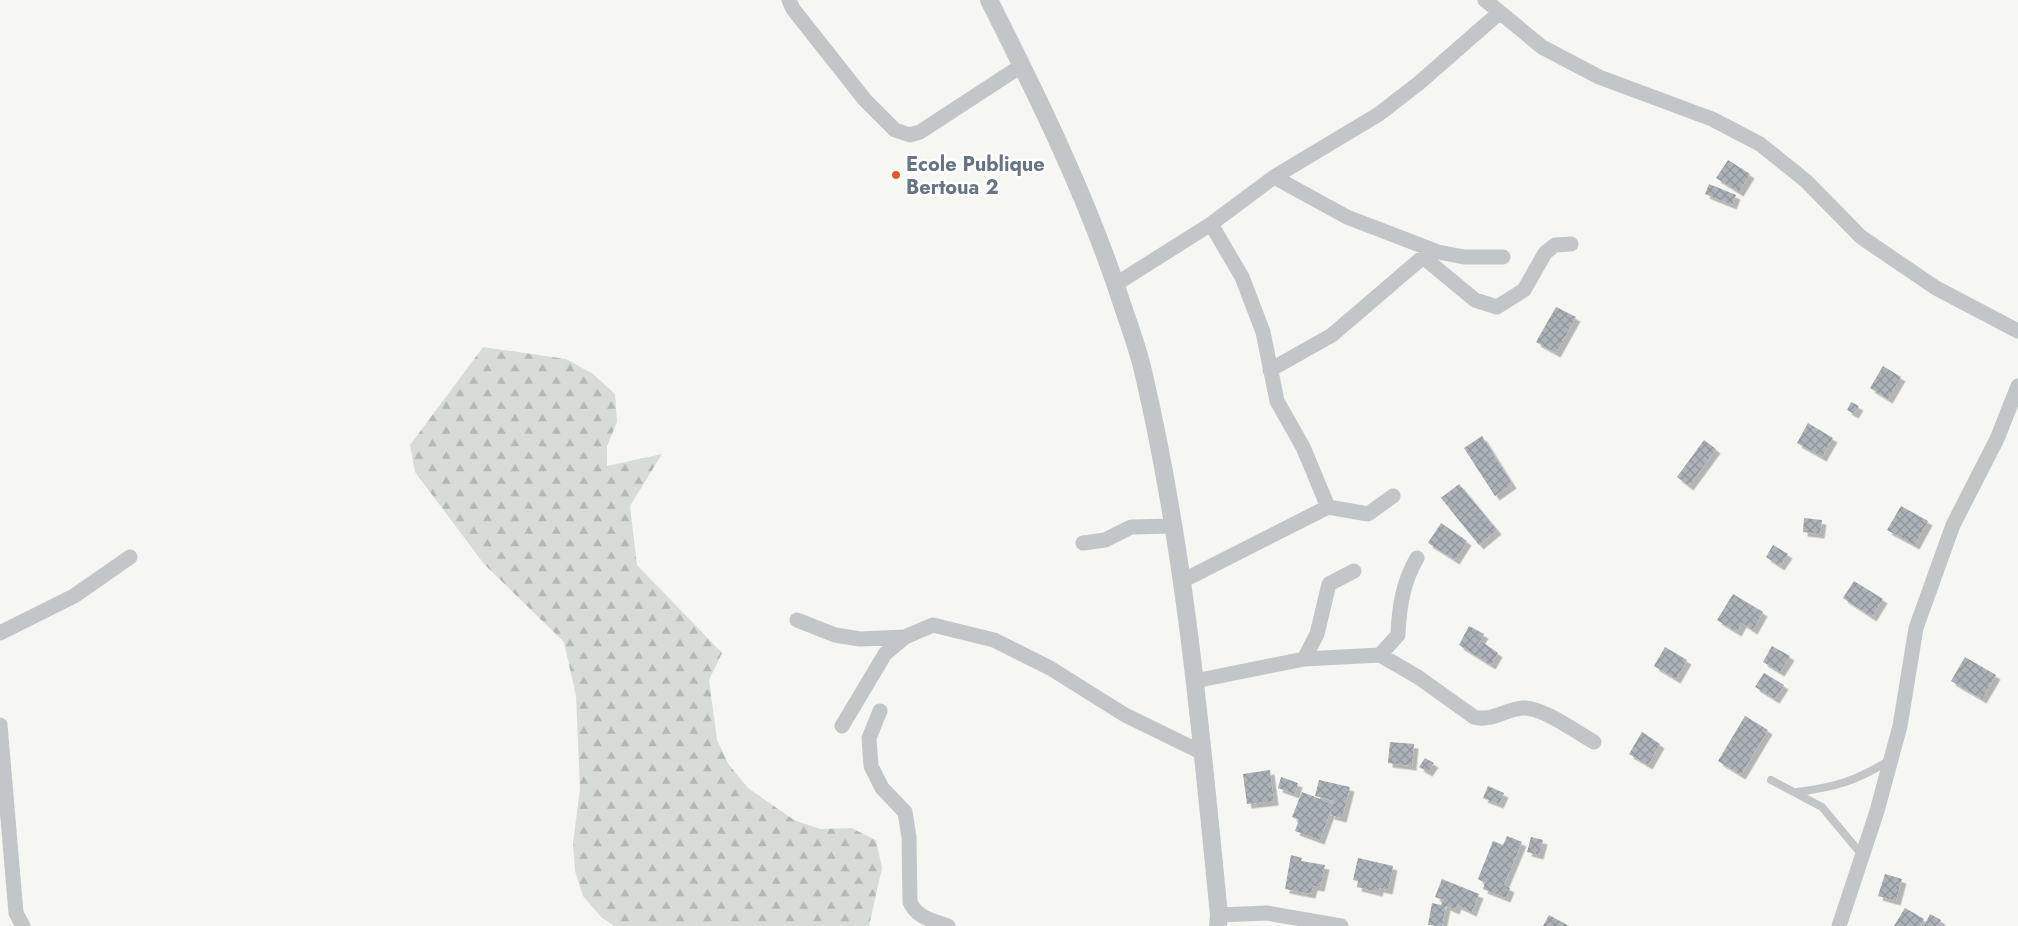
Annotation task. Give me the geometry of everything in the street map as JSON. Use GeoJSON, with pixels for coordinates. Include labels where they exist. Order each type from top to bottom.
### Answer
{"type":"FeatureCollection","features":[{"type":"Feature","properties":{"kind":"street"},"geometry":{"type":"LineString","coordinates":[[789,0],[793,10],[865,100],[894,130],[910,135],[920,132],[1021,66]]}},
{"type":"Feature","properties":{"kind":"street"},"geometry":{"type":"LineString","coordinates":[[989,0],[1082,195],[1116,284],[1143,369],[1173,526],[1196,681],[1219,921],[1267,913],[1341,926]]}},
{"type":"Feature","properties":{"kind":"street"},"geometry":{"type":"LineString","coordinates":[[1485,0],[1542,47],[1599,77],[1712,119],[1760,144],[1806,181],[1861,238],[1936,288],[2018,331]]}},
{"type":"Feature","properties":{"kind":"street"},"geometry":{"type":"LineString","coordinates":[[1116,284],[1211,224],[1274,177],[1379,114],[1419,83],[1499,13]]}},
{"type":"Feature","properties":{"kind":"street"},"geometry":{"type":"LineString","coordinates":[[1274,177],[1347,217],[1438,252],[1464,257],[1503,257]]}},
{"type":"Feature","properties":{"kind":"street"},"geometry":{"type":"LineString","coordinates":[[1211,224],[1242,277],[1263,332],[1276,401],[1304,447],[1328,508]]}},
{"type":"Feature","properties":{"kind":"street"},"geometry":{"type":"LineString","coordinates":[[1270,370],[1332,335],[1423,257],[1474,300],[1497,307],[1524,290],[1545,253],[1555,245],[1571,244]]}},
{"type":"Feature","properties":{"kind":"street"},"geometry":{"type":"LineString","coordinates":[[1839,926],[1877,812],[1900,726],[1916,628],[1953,525],[1997,439],[2013,404],[2018,386]]}},
{"type":"Feature","properties":{"kind":"street"},"geometry":{"type":"LineString","coordinates":[[1182,580],[1328,508],[1368,514],[1393,496]]}},
{"type":"Feature","properties":{"kind":"street"},"geometry":{"type":"LineString","coordinates":[[1083,543],[1105,540],[1131,527],[1173,526]]}},
{"type":"Feature","properties":{"kind":"street"},"geometry":{"type":"LineString","coordinates":[[0,632],[74,596],[130,557]]}},
{"type":"Feature","properties":{"kind":"street"},"geometry":{"type":"LineString","coordinates":[[1380,655],[1398,635],[1399,612],[1407,576],[1417,558]]}},
{"type":"Feature","properties":{"kind":"street"},"geometry":{"type":"LineString","coordinates":[[1304,660],[1318,634],[1328,584],[1354,571]]}},
{"type":"Feature","properties":{"kind":"street"},"geometry":{"type":"LineString","coordinates":[[797,620],[835,635],[860,639],[905,637]]}},
{"type":"Feature","properties":{"kind":"street"},"geometry":{"type":"LineString","coordinates":[[842,726],[885,654],[905,637],[933,625],[994,640],[1050,668],[1125,715],[1203,753]]}},
{"type":"Feature","properties":{"kind":"street"},"geometry":{"type":"LineString","coordinates":[[1196,681],[1304,660],[1380,655],[1418,677],[1474,717],[1482,719],[1493,718],[1524,708],[1545,714],[1594,742]]}},
{"type":"Feature","properties":{"kind":"street"},"geometry":{"type":"LineString","coordinates":[[880,711],[869,738],[870,766],[882,788],[905,812],[909,837],[910,902],[914,911],[924,918],[948,926]]}},
{"type":"Feature","properties":{"kind":"street"},"geometry":{"type":"LineString","coordinates":[[0,725],[16,913],[23,926]]}},
{"type":"Feature","properties":{"kind":"lane"},"geometry":{"type":"LineString","coordinates":[[1797,792],[1825,788],[1862,778],[1890,760]]}},
{"type":"Feature","properties":{"kind":"lane"},"geometry":{"type":"LineString","coordinates":[[1771,780],[1797,792],[1822,807],[1862,856]]}},
{"type":"Feature","properties":{"kind":"green space"},"geometry":{"type":"Polygon","coordinates":[[[483,347],[566,359],[593,374],[615,394],[617,422],[607,446],[607,466],[662,454],[630,506],[637,565],[722,653],[709,680],[717,740],[729,765],[748,788],[794,820],[820,829],[851,828],[876,840],[882,868],[869,926],[614,926],[601,917],[583,896],[575,871],[573,843],[580,789],[576,696],[564,642],[484,564],[415,472],[410,445],[483,347]]]}},
{"type":"Feature","properties":{"kind":"building"},"geometry":{"type":"Polygon","coordinates":[[[1728,160],[1750,174],[1739,192],[1716,178],[1728,160]]]}},
{"type":"Feature","properties":{"kind":"building"},"geometry":{"type":"Polygon","coordinates":[[[1709,184],[1736,195],[1732,205],[1705,194],[1709,184]]]}},
{"type":"Feature","properties":{"kind":"building"},"geometry":{"type":"Polygon","coordinates":[[[1556,307],[1576,317],[1556,353],[1536,342],[1556,307]]]}},
{"type":"Feature","properties":{"kind":"building"},"geometry":{"type":"Polygon","coordinates":[[[1883,366],[1901,377],[1888,399],[1870,388],[1883,366]]]}},
{"type":"Feature","properties":{"kind":"building"},"geometry":{"type":"Polygon","coordinates":[[[1851,402],[1859,406],[1854,414],[1847,410],[1851,402]]]}},
{"type":"Feature","properties":{"kind":"building"},"geometry":{"type":"Polygon","coordinates":[[[1808,423],[1833,438],[1822,457],[1797,443],[1808,423]]]}},
{"type":"Feature","properties":{"kind":"building"},"geometry":{"type":"Polygon","coordinates":[[[1482,436],[1512,484],[1495,496],[1464,448],[1482,436]]]}},
{"type":"Feature","properties":{"kind":"building"},"geometry":{"type":"Polygon","coordinates":[[[1704,440],[1716,449],[1689,486],[1677,477],[1704,440]]]}},
{"type":"Feature","properties":{"kind":"building"},"geometry":{"type":"Polygon","coordinates":[[[1459,484],[1497,530],[1479,545],[1441,498],[1459,484]]]}},
{"type":"Feature","properties":{"kind":"building"},"geometry":{"type":"Polygon","coordinates":[[[1901,506],[1928,521],[1915,545],[1887,530],[1901,506]]]}},
{"type":"Feature","properties":{"kind":"building"},"geometry":{"type":"Polygon","coordinates":[[[1804,518],[1822,520],[1820,534],[1803,532],[1804,518]]]}},
{"type":"Feature","properties":{"kind":"building"},"geometry":{"type":"Polygon","coordinates":[[[1441,523],[1467,541],[1455,560],[1428,543],[1441,523]]]}},
{"type":"Feature","properties":{"kind":"building"},"geometry":{"type":"Polygon","coordinates":[[[1773,545],[1788,554],[1780,566],[1766,557],[1773,545]]]}},
{"type":"Feature","properties":{"kind":"building"},"geometry":{"type":"Polygon","coordinates":[[[1854,581],[1883,599],[1872,617],[1843,598],[1854,581]]]}},
{"type":"Feature","properties":{"kind":"building"},"geometry":{"type":"Polygon","coordinates":[[[1733,594],[1763,612],[1753,630],[1742,623],[1737,632],[1717,620],[1733,594]]]}},
{"type":"Feature","properties":{"kind":"building"},"geometry":{"type":"Polygon","coordinates":[[[1469,626],[1484,634],[1475,650],[1481,641],[1498,653],[1491,665],[1459,645],[1469,626]]]}},
{"type":"Feature","properties":{"kind":"building"},"geometry":{"type":"Polygon","coordinates":[[[1772,646],[1790,656],[1780,672],[1763,662],[1772,646]]]}},
{"type":"Feature","properties":{"kind":"building"},"geometry":{"type":"Polygon","coordinates":[[[1665,647],[1687,660],[1676,679],[1654,666],[1665,647]]]}},
{"type":"Feature","properties":{"kind":"building"},"geometry":{"type":"Polygon","coordinates":[[[1965,657],[1996,675],[1982,699],[1951,681],[1965,657]]]}},
{"type":"Feature","properties":{"kind":"building"},"geometry":{"type":"Polygon","coordinates":[[[1764,673],[1784,685],[1775,699],[1755,687],[1764,673]]]}},
{"type":"Feature","properties":{"kind":"building"},"geometry":{"type":"Polygon","coordinates":[[[1745,716],[1768,730],[1741,775],[1718,761],[1745,716]]]}},
{"type":"Feature","properties":{"kind":"building"},"geometry":{"type":"Polygon","coordinates":[[[1642,732],[1660,744],[1648,765],[1629,754],[1642,732]]]}},
{"type":"Feature","properties":{"kind":"building"},"geometry":{"type":"Polygon","coordinates":[[[1390,742],[1414,744],[1412,766],[1388,763],[1390,742]]]}},
{"type":"Feature","properties":{"kind":"building"},"geometry":{"type":"Polygon","coordinates":[[[1425,758],[1434,763],[1428,772],[1419,767],[1425,758]]]}},
{"type":"Feature","properties":{"kind":"building"},"geometry":{"type":"Polygon","coordinates":[[[1270,770],[1274,801],[1247,804],[1243,774],[1270,770]]]}},
{"type":"Feature","properties":{"kind":"building"},"geometry":{"type":"Polygon","coordinates":[[[1281,777],[1298,783],[1295,794],[1278,788],[1281,777]]]}},
{"type":"Feature","properties":{"kind":"building"},"geometry":{"type":"Polygon","coordinates":[[[1319,780],[1350,787],[1342,818],[1330,815],[1332,807],[1320,840],[1295,831],[1299,820],[1292,817],[1302,792],[1333,804],[1334,801],[1315,796],[1319,780]]]}},
{"type":"Feature","properties":{"kind":"building"},"geometry":{"type":"Polygon","coordinates":[[[1488,786],[1504,793],[1499,804],[1483,798],[1488,786]]]}},
{"type":"Feature","properties":{"kind":"building"},"geometry":{"type":"Polygon","coordinates":[[[1507,836],[1522,842],[1504,885],[1510,888],[1506,898],[1483,889],[1485,883],[1478,879],[1493,841],[1503,845],[1507,836]]]}},
{"type":"Feature","properties":{"kind":"building"},"geometry":{"type":"Polygon","coordinates":[[[1531,837],[1543,840],[1539,855],[1527,852],[1531,837]]]}},
{"type":"Feature","properties":{"kind":"building"},"geometry":{"type":"Polygon","coordinates":[[[1291,855],[1302,858],[1301,861],[1325,865],[1320,887],[1313,886],[1311,894],[1285,889],[1291,855]]]}},
{"type":"Feature","properties":{"kind":"building"},"geometry":{"type":"Polygon","coordinates":[[[1358,858],[1393,866],[1388,890],[1379,888],[1378,892],[1357,887],[1358,881],[1353,880],[1358,858]]]}},
{"type":"Feature","properties":{"kind":"building"},"geometry":{"type":"Polygon","coordinates":[[[1885,874],[1902,879],[1896,901],[1878,896],[1885,874]]]}},
{"type":"Feature","properties":{"kind":"building"},"geometry":{"type":"Polygon","coordinates":[[[1442,879],[1479,894],[1472,912],[1457,905],[1455,910],[1446,906],[1442,926],[1428,925],[1432,903],[1441,905],[1443,900],[1435,897],[1442,879]]]}},
{"type":"Feature","properties":{"kind":"building"},"geometry":{"type":"Polygon","coordinates":[[[1905,908],[1924,919],[1920,926],[1894,926],[1905,908]]]}},
{"type":"Feature","properties":{"kind":"building"},"geometry":{"type":"Polygon","coordinates":[[[1930,914],[1941,920],[1938,926],[1924,926],[1930,914]]]}},
{"type":"Feature","properties":{"kind":"building"},"geometry":{"type":"Polygon","coordinates":[[[1549,915],[1569,926],[1543,926],[1549,915]]]}},
{"type":"Feature","properties":{"kind":"place","name":"Ecole Publique Bertoua 2"},"geometry":{"type":"Point","coordinates":[896,175]}}]}
